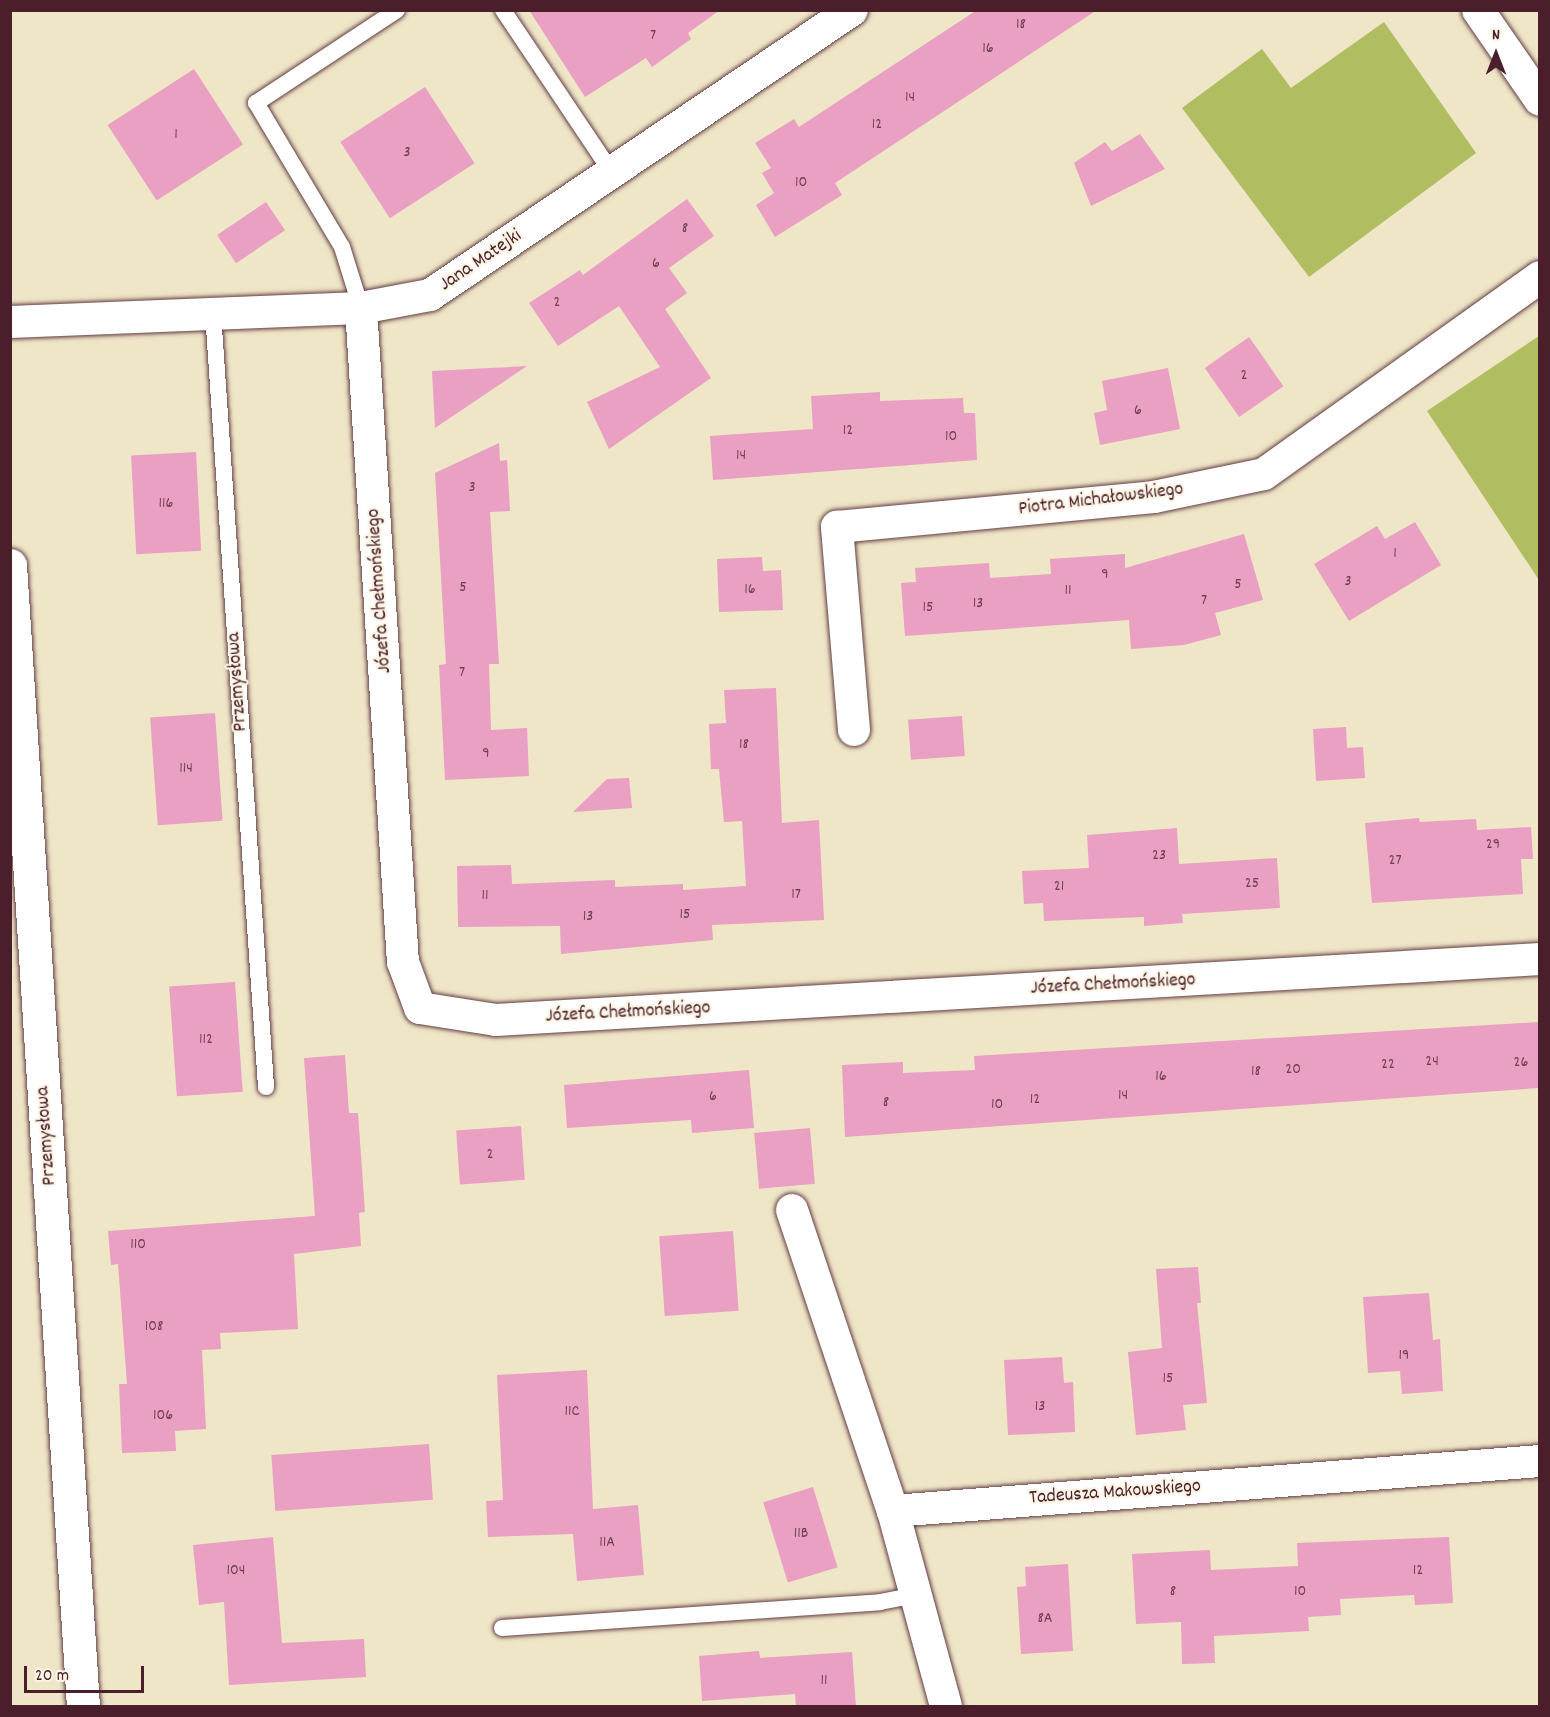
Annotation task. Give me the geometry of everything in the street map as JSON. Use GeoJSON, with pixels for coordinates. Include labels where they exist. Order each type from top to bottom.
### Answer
{"type":"FeatureCollection","features":[{"type":"Feature","properties":{"kind":"main road","name":"Przemysłowa"},"geometry":{"type":"LineString","coordinates":[[10,565],[83,1707]]}},
{"type":"Feature","properties":{"kind":"street","name":"Jana Matejki"},"geometry":{"type":"LineString","coordinates":[[10,322],[361,308],[430,295],[852,10]]}},
{"type":"Feature","properties":{"kind":"street"},"geometry":{"type":"LineString","coordinates":[[1478,10],[1539,100]]}},
{"type":"Feature","properties":{"kind":"street","name":"Piotra Michałowskiego"},"geometry":{"type":"LineString","coordinates":[[854,730],[837,527],[1154,497],[1264,474],[1539,277]]}},
{"type":"Feature","properties":{"kind":"street","name":"Józefa Chełmońskiego"},"geometry":{"type":"LineString","coordinates":[[361,308],[403,962],[420,1008],[496,1020],[1539,959]]}},
{"type":"Feature","properties":{"kind":"street"},"geometry":{"type":"LineString","coordinates":[[792,1210],[893,1511],[946,1707]]}},
{"type":"Feature","properties":{"kind":"street","name":"Tadeusza Makowskiego"},"geometry":{"type":"LineString","coordinates":[[893,1511],[1539,1461]]}},
{"type":"Feature","properties":{"kind":"lane"},"geometry":{"type":"LineString","coordinates":[[361,308],[342,247],[256,103],[397,10]]}},
{"type":"Feature","properties":{"kind":"lane"},"geometry":{"type":"LineString","coordinates":[[503,10],[612,173]]}},
{"type":"Feature","properties":{"kind":"lane","name":"Przemysłowa"},"geometry":{"type":"LineString","coordinates":[[213,313],[266,1088]]}},
{"type":"Feature","properties":{"kind":"lane"},"geometry":{"type":"LineString","coordinates":[[502,1628],[880,1602],[915,1594]]}},
{"type":"Feature","properties":{"kind":"green space"},"geometry":{"type":"Polygon","coordinates":[[[1384,22],[1476,153],[1309,277],[1182,108],[1262,49],[1291,88],[1384,22]]]}},
{"type":"Feature","properties":{"kind":"green space"},"geometry":{"type":"Polygon","coordinates":[[[1539,336],[1539,580],[1427,411],[1539,336]]]}},
{"type":"Feature","properties":{"kind":"building"},"geometry":{"type":"Polygon","coordinates":[[[529,10],[720,10],[688,33],[691,39],[652,67],[646,58],[585,97],[529,10]]]}},
{"type":"Feature","properties":{"kind":"building"},"geometry":{"type":"Polygon","coordinates":[[[977,10],[1097,10],[835,183],[842,195],[775,237],[756,205],[774,193],[762,173],[771,168],[755,143],[794,119],[799,127],[977,10]]]}},
{"type":"Feature","properties":{"kind":"building"},"geometry":{"type":"Polygon","coordinates":[[[194,69],[243,144],[157,201],[108,125],[194,69]]]}},
{"type":"Feature","properties":{"kind":"building"},"geometry":{"type":"Polygon","coordinates":[[[425,87],[475,163],[390,218],[340,142],[425,87]]]}},
{"type":"Feature","properties":{"kind":"building"},"geometry":{"type":"Polygon","coordinates":[[[1140,134],[1165,169],[1091,206],[1074,163],[1105,142],[1112,151],[1140,134]]]}},
{"type":"Feature","properties":{"kind":"building"},"geometry":{"type":"Polygon","coordinates":[[[687,199],[714,236],[669,268],[687,293],[665,309],[711,378],[609,449],[587,402],[660,367],[619,306],[558,346],[529,303],[580,270],[583,275],[687,199]]]}},
{"type":"Feature","properties":{"kind":"building"},"geometry":{"type":"Polygon","coordinates":[[[266,202],[285,230],[236,263],[217,235],[266,202]]]}},
{"type":"Feature","properties":{"kind":"building"},"geometry":{"type":"Polygon","coordinates":[[[1249,337],[1283,386],[1239,417],[1205,368],[1249,337]]]}},
{"type":"Feature","properties":{"kind":"building"},"geometry":{"type":"Polygon","coordinates":[[[527,366],[435,428],[432,371],[527,366]]]}},
{"type":"Feature","properties":{"kind":"building"},"geometry":{"type":"Polygon","coordinates":[[[1168,368],[1180,429],[1100,445],[1094,413],[1107,410],[1102,381],[1168,368]]]}},
{"type":"Feature","properties":{"kind":"building"},"geometry":{"type":"Polygon","coordinates":[[[880,392],[880,401],[963,398],[964,413],[975,413],[977,460],[713,480],[710,436],[813,429],[811,396],[880,392]]]}},
{"type":"Feature","properties":{"kind":"building"},"geometry":{"type":"Polygon","coordinates":[[[499,443],[500,461],[507,460],[510,511],[490,512],[499,664],[489,664],[491,730],[527,728],[529,776],[445,780],[439,665],[446,664],[435,473],[499,443]]]}},
{"type":"Feature","properties":{"kind":"building"},"geometry":{"type":"Polygon","coordinates":[[[196,452],[201,551],[136,554],[131,455],[196,452]]]}},
{"type":"Feature","properties":{"kind":"building"},"geometry":{"type":"Polygon","coordinates":[[[1415,522],[1441,565],[1349,621],[1314,564],[1377,526],[1385,539],[1415,522]]]}},
{"type":"Feature","properties":{"kind":"building"},"geometry":{"type":"Polygon","coordinates":[[[1244,534],[1263,600],[1215,613],[1221,635],[1184,645],[1131,649],[1129,620],[905,636],[901,583],[916,582],[915,568],[989,563],[990,578],[1051,574],[1050,559],[1125,554],[1125,568],[1244,534]]]}},
{"type":"Feature","properties":{"kind":"building"},"geometry":{"type":"Polygon","coordinates":[[[762,557],[763,571],[781,570],[783,610],[719,612],[717,559],[762,557]]]}},
{"type":"Feature","properties":{"kind":"building"},"geometry":{"type":"Polygon","coordinates":[[[776,688],[782,823],[819,820],[824,920],[712,925],[713,940],[561,954],[560,926],[458,927],[457,866],[511,865],[512,884],[615,880],[615,887],[683,884],[683,890],[746,886],[742,821],[724,822],[719,769],[711,769],[709,724],[726,723],[724,690],[776,688]]]}},
{"type":"Feature","properties":{"kind":"building"},"geometry":{"type":"Polygon","coordinates":[[[215,713],[223,821],[158,825],[150,718],[215,713]]]}},
{"type":"Feature","properties":{"kind":"building"},"geometry":{"type":"Polygon","coordinates":[[[962,716],[965,756],[911,760],[908,720],[962,716]]]}},
{"type":"Feature","properties":{"kind":"building"},"geometry":{"type":"Polygon","coordinates":[[[1346,727],[1347,748],[1363,747],[1365,778],[1316,781],[1313,729],[1346,727]]]}},
{"type":"Feature","properties":{"kind":"building"},"geometry":{"type":"Polygon","coordinates":[[[629,778],[632,808],[573,812],[607,779],[629,778]]]}},
{"type":"Feature","properties":{"kind":"building"},"geometry":{"type":"Polygon","coordinates":[[[1419,818],[1420,822],[1476,819],[1477,830],[1531,827],[1533,859],[1521,859],[1523,894],[1372,903],[1365,823],[1419,818]]]}},
{"type":"Feature","properties":{"kind":"building"},"geometry":{"type":"Polygon","coordinates":[[[1177,828],[1179,864],[1277,858],[1280,908],[1182,914],[1183,923],[1144,926],[1144,917],[1044,921],[1043,903],[1024,904],[1022,871],[1089,868],[1087,835],[1177,828]]]}},
{"type":"Feature","properties":{"kind":"building"},"geometry":{"type":"Polygon","coordinates":[[[235,982],[243,1092],[177,1096],[169,987],[235,982]]]}},
{"type":"Feature","properties":{"kind":"building"},"geometry":{"type":"Polygon","coordinates":[[[1539,1022],[1539,1088],[845,1137],[842,1065],[903,1062],[903,1073],[975,1070],[974,1056],[1539,1022]]]}},
{"type":"Feature","properties":{"kind":"building"},"geometry":{"type":"Polygon","coordinates":[[[345,1055],[349,1113],[358,1113],[365,1212],[359,1213],[361,1246],[294,1254],[298,1329],[220,1333],[221,1349],[202,1350],[206,1429],[175,1431],[176,1451],[122,1453],[119,1384],[127,1384],[118,1264],[111,1265],[108,1231],[315,1216],[304,1058],[345,1055]]]}},
{"type":"Feature","properties":{"kind":"building"},"geometry":{"type":"Polygon","coordinates":[[[749,1070],[754,1128],[692,1133],[691,1120],[567,1128],[564,1085],[749,1070]]]}},
{"type":"Feature","properties":{"kind":"building"},"geometry":{"type":"Polygon","coordinates":[[[521,1126],[525,1180],[460,1184],[456,1131],[521,1126]]]}},
{"type":"Feature","properties":{"kind":"building"},"geometry":{"type":"Polygon","coordinates":[[[810,1128],[815,1184],[759,1189],[754,1133],[810,1128]]]}},
{"type":"Feature","properties":{"kind":"building"},"geometry":{"type":"Polygon","coordinates":[[[733,1231],[739,1311],[665,1316],[659,1236],[733,1231]]]}},
{"type":"Feature","properties":{"kind":"building"},"geometry":{"type":"Polygon","coordinates":[[[1198,1267],[1201,1303],[1197,1303],[1207,1403],[1183,1405],[1186,1430],[1136,1435],[1128,1352],[1162,1348],[1156,1269],[1198,1267]]]}},
{"type":"Feature","properties":{"kind":"building"},"geometry":{"type":"Polygon","coordinates":[[[1429,1293],[1433,1340],[1440,1339],[1443,1391],[1402,1394],[1400,1371],[1368,1373],[1363,1297],[1429,1293]]]}},
{"type":"Feature","properties":{"kind":"building"},"geometry":{"type":"Polygon","coordinates":[[[1062,1357],[1064,1383],[1073,1382],[1075,1432],[1008,1435],[1004,1360],[1062,1357]]]}},
{"type":"Feature","properties":{"kind":"building"},"geometry":{"type":"Polygon","coordinates":[[[587,1370],[593,1509],[638,1505],[644,1575],[577,1581],[573,1534],[488,1537],[486,1501],[503,1500],[497,1375],[587,1370]]]}},
{"type":"Feature","properties":{"kind":"building"},"geometry":{"type":"Polygon","coordinates":[[[429,1444],[433,1500],[275,1511],[271,1455],[429,1444]]]}},
{"type":"Feature","properties":{"kind":"building"},"geometry":{"type":"Polygon","coordinates":[[[813,1487],[838,1567],[788,1583],[763,1502],[813,1487]]]}},
{"type":"Feature","properties":{"kind":"building"},"geometry":{"type":"Polygon","coordinates":[[[273,1537],[282,1643],[364,1639],[366,1677],[229,1685],[224,1602],[199,1605],[193,1545],[273,1537]]]}},
{"type":"Feature","properties":{"kind":"building"},"geometry":{"type":"Polygon","coordinates":[[[1449,1537],[1453,1603],[1415,1605],[1414,1595],[1340,1599],[1341,1615],[1308,1617],[1309,1631],[1214,1636],[1215,1663],[1182,1664],[1181,1622],[1136,1624],[1132,1554],[1210,1550],[1211,1570],[1298,1566],[1297,1543],[1449,1537]]]}},
{"type":"Feature","properties":{"kind":"building"},"geometry":{"type":"Polygon","coordinates":[[[1068,1564],[1073,1651],[1021,1654],[1017,1587],[1026,1586],[1025,1567],[1068,1564]]]}},
{"type":"Feature","properties":{"kind":"building"},"geometry":{"type":"Polygon","coordinates":[[[759,1651],[760,1658],[852,1652],[856,1707],[796,1707],[795,1694],[702,1701],[699,1656],[759,1651]]]}}]}
